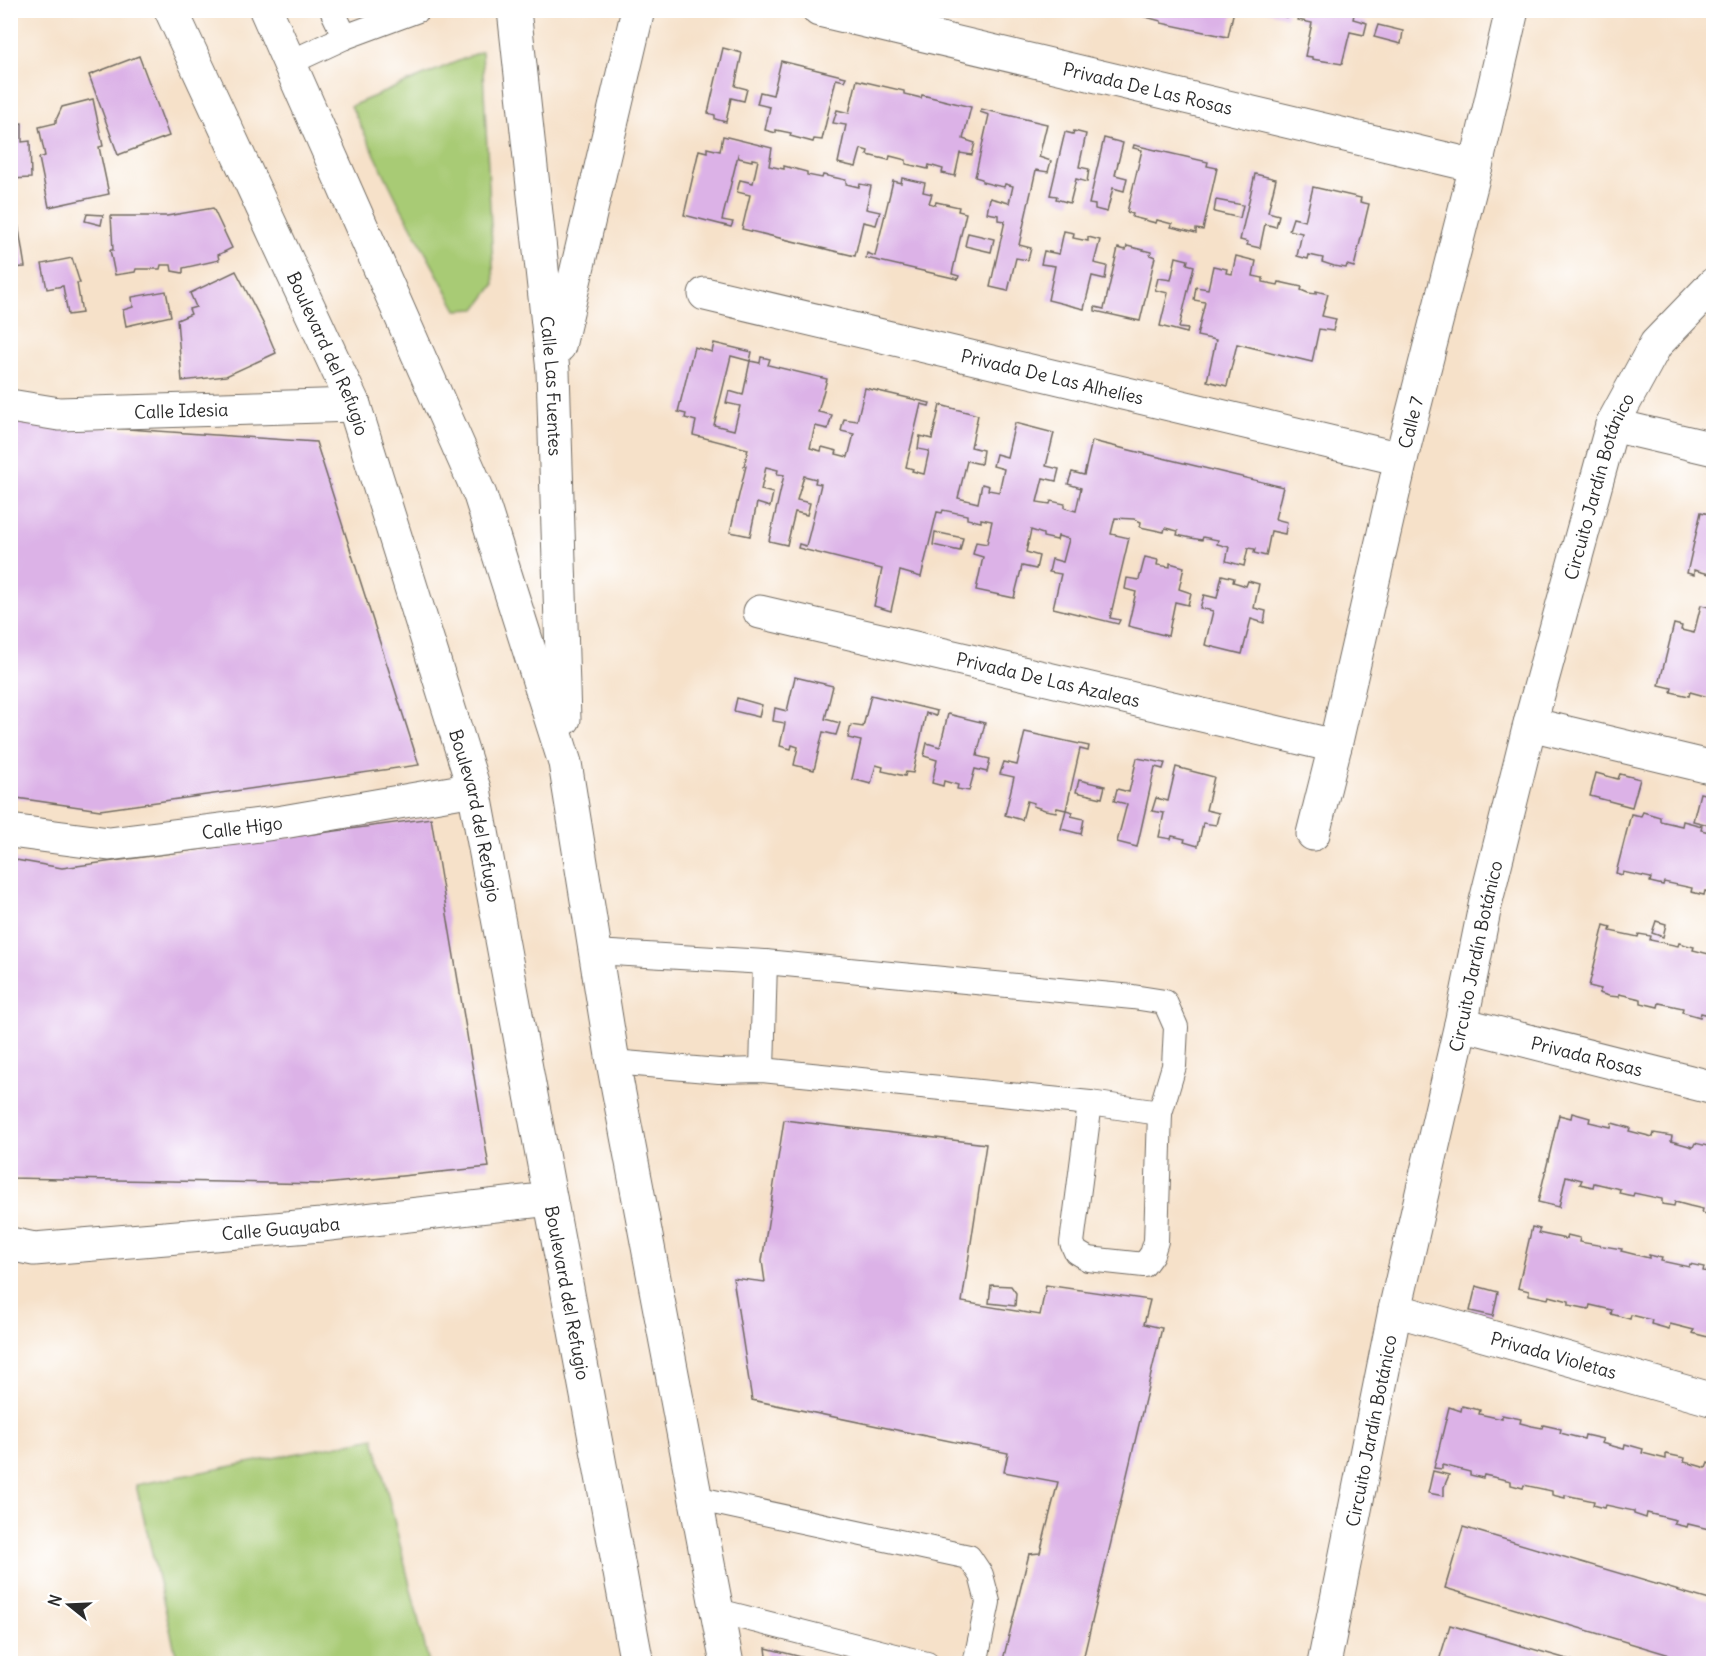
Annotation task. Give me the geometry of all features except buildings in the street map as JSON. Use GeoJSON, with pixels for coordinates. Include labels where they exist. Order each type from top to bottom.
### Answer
{"type":"FeatureCollection","features":[{"type":"Feature","properties":{"kind":"street","name":"Boulevard del Refugio"},"geometry":{"type":"LineString","coordinates":[[171,10],[354,405],[474,789],[637,1664]]}},
{"type":"Feature","properties":{"kind":"street"},"geometry":{"type":"LineString","coordinates":[[266,10],[480,495],[565,763],[613,1062],[727,1664]]}},
{"type":"Feature","properties":{"kind":"street","name":"Calle Las Fuentes"},"geometry":{"type":"LineString","coordinates":[[514,10],[553,372],[565,763]]}},
{"type":"Feature","properties":{"kind":"street"},"geometry":{"type":"LineString","coordinates":[[553,372],[638,10]]}},
{"type":"Feature","properties":{"kind":"street","name":"Privada De Las Rosas"},"geometry":{"type":"LineString","coordinates":[[819,10],[1476,166]]}},
{"type":"Feature","properties":{"kind":"street","name":"Calle 7"},"geometry":{"type":"LineString","coordinates":[[1313,834],[1401,459],[1476,166],[1512,10]]}},
{"type":"Feature","properties":{"kind":"street","name":"Circuito Jardín Botánico"},"geometry":{"type":"LineString","coordinates":[[1324,1664],[1395,1310],[1461,1024],[1486,901],[1530,724],[1612,425],[1656,344],[1713,284]]}},
{"type":"Feature","properties":{"kind":"street","name":"Privada De Las Alhelíes"},"geometry":{"type":"LineString","coordinates":[[705,294],[1401,459]]}},
{"type":"Feature","properties":{"kind":"street","name":"Calle Idesia"},"geometry":{"type":"LineString","coordinates":[[10,406],[59,414],[354,405]]}},
{"type":"Feature","properties":{"kind":"street"},"geometry":{"type":"LineString","coordinates":[[1612,425],[1713,449]]}},
{"type":"Feature","properties":{"kind":"street","name":"Privada De Las Azaleas"},"geometry":{"type":"LineString","coordinates":[[760,612],[1335,746]]}},
{"type":"Feature","properties":{"kind":"street"},"geometry":{"type":"LineString","coordinates":[[1530,724],[1713,768]]}},
{"type":"Feature","properties":{"kind":"street","name":"Calle Higo"},"geometry":{"type":"LineString","coordinates":[[10,831],[109,844],[283,822],[474,789]]}},
{"type":"Feature","properties":{"kind":"street","name":"Privada Rosas"},"geometry":{"type":"LineString","coordinates":[[1461,1024],[1713,1088]]}},
{"type":"Feature","properties":{"kind":"street","name":"Calle Guayaba"},"geometry":{"type":"LineString","coordinates":[[10,1244],[34,1249],[298,1227],[550,1199]]}},
{"type":"Feature","properties":{"kind":"street","name":"Privada Violetas"},"geometry":{"type":"LineString","coordinates":[[1395,1310],[1713,1400]]}},
{"type":"Feature","properties":{"kind":"lane"},"geometry":{"type":"LineString","coordinates":[[333,10],[345,37]]}},
{"type":"Feature","properties":{"kind":"lane"},"geometry":{"type":"LineString","coordinates":[[289,63],[345,37],[418,10]]}},
{"type":"Feature","properties":{"kind":"lane"},"geometry":{"type":"LineString","coordinates":[[595,952],[765,962],[1165,1002],[1176,1027],[1174,1066],[1160,1113],[1156,1241],[1152,1254],[1144,1265],[1088,1259],[1076,1252],[1072,1243],[1090,1103]]}},
{"type":"Feature","properties":{"kind":"lane"},"geometry":{"type":"LineString","coordinates":[[762,1070],[765,962]]}},
{"type":"Feature","properties":{"kind":"lane"},"geometry":{"type":"LineString","coordinates":[[613,1062],[719,1071],[762,1070],[1090,1103],[1160,1113]]}},
{"type":"Feature","properties":{"kind":"lane"},"geometry":{"type":"LineString","coordinates":[[695,1498],[969,1557],[981,1575],[988,1602],[975,1664]]}},
{"type":"Feature","properties":{"kind":"lane"},"geometry":{"type":"LineString","coordinates":[[718,1611],[927,1664]]}},
{"type":"Feature","properties":{"kind":"green space"},"geometry":{"type":"Polygon","coordinates":[[[482,51],[494,285],[476,309],[457,310],[399,204],[351,106],[482,51]]]}},
{"type":"Feature","properties":{"kind":"green space"},"geometry":{"type":"Polygon","coordinates":[[[374,1438],[429,1663],[178,1663],[136,1485],[374,1438]]]}}]}
